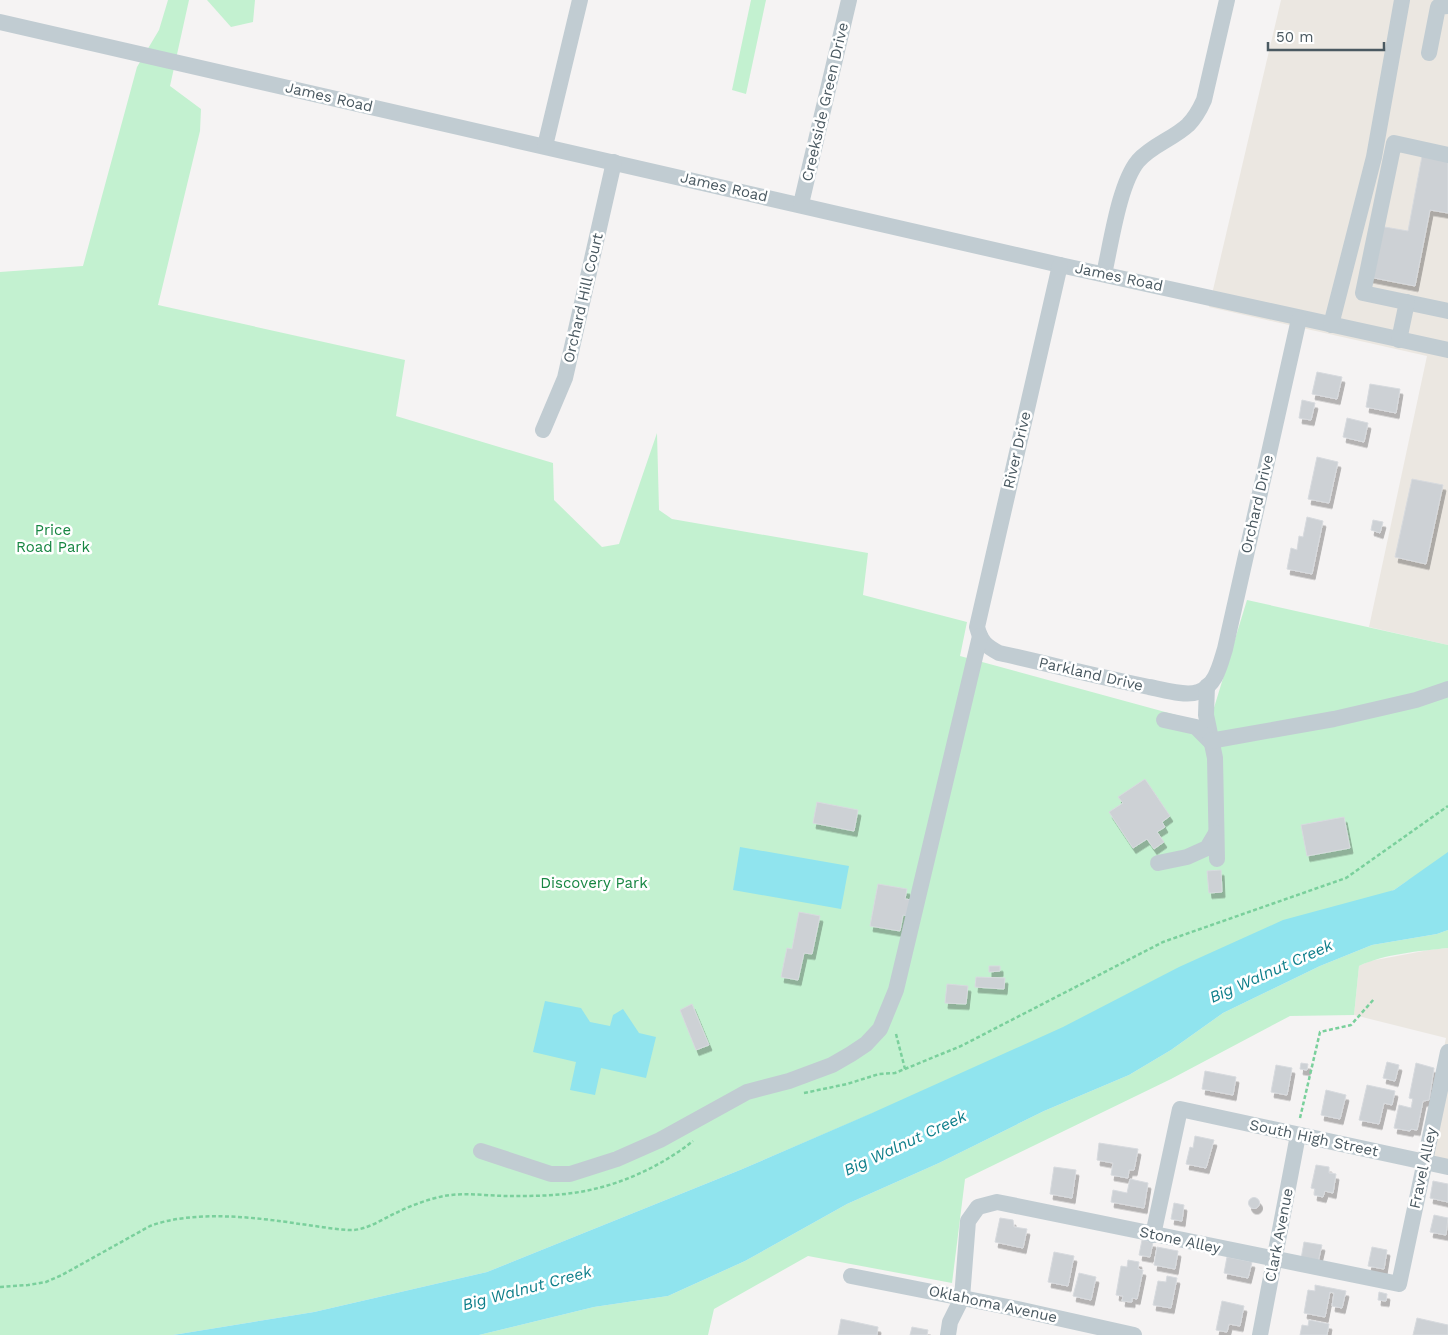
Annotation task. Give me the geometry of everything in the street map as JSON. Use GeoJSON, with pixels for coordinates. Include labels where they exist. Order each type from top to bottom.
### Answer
{"type":"FeatureCollection","features":[{"type":"Feature","properties":{"kind":"street"},"geometry":{"type":"LineString","coordinates":[[545,146],[580,0]]}},
{"type":"Feature","properties":{"kind":"street","name":"Creekside Green Drive"},"geometry":{"type":"LineString","coordinates":[[801,204],[849,0]]}},
{"type":"Feature","properties":{"kind":"street"},"geometry":{"type":"LineString","coordinates":[[1104,274],[1122,195],[1138,161],[1153,148],[1189,124],[1204,100],[1227,0]]}},
{"type":"Feature","properties":{"kind":"street"},"geometry":{"type":"LineString","coordinates":[[1331,325],[1374,157],[1402,0]]}},
{"type":"Feature","properties":{"kind":"street"},"geometry":{"type":"LineString","coordinates":[[1429,53],[1438,7],[1448,6]]}},
{"type":"Feature","properties":{"kind":"street","name":"James Road"},"geometry":{"type":"LineString","coordinates":[[0,22],[1104,274],[1448,350]]}},
{"type":"Feature","properties":{"kind":"street"},"geometry":{"type":"LineString","coordinates":[[1448,155],[1394,143],[1362,293],[1448,311]]}},
{"type":"Feature","properties":{"kind":"street","name":"Orchard Hill Court"},"geometry":{"type":"LineString","coordinates":[[543,430],[565,378],[614,162]]}},
{"type":"Feature","properties":{"kind":"street","name":"River Drive"},"geometry":{"type":"LineString","coordinates":[[481,1151],[551,1174],[570,1174],[588,1169],[660,1140],[747,1092],[789,1081],[832,1065],[866,1044],[880,1029],[896,990],[980,636],[977,627],[978,618],[1060,264]]}},
{"type":"Feature","properties":{"kind":"street"},"geometry":{"type":"LineString","coordinates":[[1399,340],[1407,302]]}},
{"type":"Feature","properties":{"kind":"street","name":"Orchard Drive"},"geometry":{"type":"LineString","coordinates":[[1207,686],[1217,675],[1225,649],[1299,318]]}},
{"type":"Feature","properties":{"kind":"street","name":"Parkland Drive"},"geometry":{"type":"LineString","coordinates":[[980,636],[987,647],[999,653],[1128,682],[1180,693],[1197,693],[1207,686]]}},
{"type":"Feature","properties":{"kind":"street"},"geometry":{"type":"LineString","coordinates":[[1207,686],[1206,715],[1215,758],[1217,858]]}},
{"type":"Feature","properties":{"kind":"street"},"geometry":{"type":"LineString","coordinates":[[1210,741],[1362,713],[1416,700],[1448,689]]}},
{"type":"Feature","properties":{"kind":"street"},"geometry":{"type":"LineString","coordinates":[[1164,720],[1196,727],[1210,741]]}},
{"type":"Feature","properties":{"kind":"street"},"geometry":{"type":"LineString","coordinates":[[1158,863],[1187,857],[1207,848],[1216,833]]}},
{"type":"Feature","properties":{"kind":"street","name":"Fravel Alley"},"geometry":{"type":"LineString","coordinates":[[1399,1284],[1448,1052]]}},
{"type":"Feature","properties":{"kind":"street","name":"South High Street"},"geometry":{"type":"LineString","coordinates":[[1153,1235],[1180,1110],[1299,1127],[1448,1167]]}},
{"type":"Feature","properties":{"kind":"street","name":"Clark Avenue"},"geometry":{"type":"LineString","coordinates":[[1260,1335],[1299,1127]]}},
{"type":"Feature","properties":{"kind":"street","name":"Stone Alley"},"geometry":{"type":"LineString","coordinates":[[962,1298],[968,1221],[978,1207],[997,1202],[1399,1284]]}},
{"type":"Feature","properties":{"kind":"street","name":"Oklahoma Avenue"},"geometry":{"type":"LineString","coordinates":[[851,1276],[1134,1335]]}},
{"type":"Feature","properties":{"kind":"street"},"geometry":{"type":"LineString","coordinates":[[948,1335],[950,1322],[962,1298]]}},
{"type":"Feature","properties":{"kind":"path"},"geometry":{"type":"LineString","coordinates":[[1299,1127],[1320,1032],[1351,1025],[1374,999]]}},
{"type":"Feature","properties":{"kind":"path"},"geometry":{"type":"LineString","coordinates":[[889,1011],[905,1069]]}},
{"type":"Feature","properties":{"kind":"shaded area"},"geometry":{"type":"Polygon","coordinates":[[[1281,0],[1448,0],[1448,645],[1369,627],[1427,356],[1209,307],[1281,0]]]}},
{"type":"Feature","properties":{"kind":"shaded area"},"geometry":{"type":"Polygon","coordinates":[[[1448,948],[1448,1172],[1419,1166],[1446,1038],[1354,1015],[1359,966],[1370,961],[1448,948]]]}},
{"type":"Feature","properties":{"kind":"green space","name":"Discovery Park"},"geometry":{"type":"Polygon","coordinates":[[[168,0],[189,0],[170,86],[201,109],[200,131],[158,305],[405,360],[396,416],[553,463],[554,500],[602,547],[619,544],[657,433],[659,510],[672,519],[868,553],[863,595],[967,622],[960,656],[1209,724],[1247,600],[1448,645],[1448,868],[1407,881],[1394,890],[740,1170],[487,1272],[314,1312],[173,1335],[0,1335],[0,272],[83,266],[137,67],[159,30],[168,0]]]}},
{"type":"Feature","properties":{"kind":"green space"},"geometry":{"type":"Polygon","coordinates":[[[207,0],[255,0],[253,22],[231,27],[207,0]]]}},
{"type":"Feature","properties":{"kind":"green space"},"geometry":{"type":"Polygon","coordinates":[[[751,0],[766,0],[746,94],[732,90],[751,0]]]}},
{"type":"Feature","properties":{"kind":"green space"},"geometry":{"type":"Polygon","coordinates":[[[1448,930],[1448,948],[1391,956],[1359,966],[1354,1015],[1290,1016],[1171,1079],[965,1179],[952,1283],[808,1256],[714,1309],[708,1335],[479,1335],[594,1307],[668,1296],[745,1261],[847,1204],[939,1163],[1044,1111],[1129,1075],[1171,1050],[1223,1013],[1320,966],[1372,945],[1437,934],[1448,930]]]}},
{"type":"Feature","properties":{"kind":"water"},"geometry":{"type":"Polygon","coordinates":[[[740,847],[849,866],[841,909],[733,890],[740,847]]]}},
{"type":"Feature","properties":{"kind":"water","name":"Big Walnut Creek"},"geometry":{"type":"Polygon","coordinates":[[[1448,852],[1448,930],[1437,934],[1372,945],[1320,966],[1223,1013],[1171,1050],[1129,1075],[1044,1111],[939,1163],[847,1204],[745,1261],[668,1296],[594,1307],[479,1335],[173,1335],[314,1312],[487,1272],[740,1170],[872,1113],[1063,1027],[1179,967],[1283,920],[1394,890],[1448,852]]]}},
{"type":"Feature","properties":{"kind":"water"},"geometry":{"type":"Polygon","coordinates":[[[545,1001],[581,1008],[590,1022],[610,1026],[613,1015],[623,1009],[639,1033],[656,1037],[646,1078],[601,1068],[595,1095],[570,1090],[576,1062],[533,1052],[545,1001]]]}},
{"type":"Feature","properties":{"kind":"building"},"geometry":{"type":"Polygon","coordinates":[[[1422,156],[1448,161],[1448,213],[1430,210],[1415,286],[1369,277],[1379,226],[1408,231],[1422,156]]]}},
{"type":"Feature","properties":{"kind":"building"},"geometry":{"type":"Polygon","coordinates":[[[1317,372],[1342,377],[1337,399],[1312,394],[1317,372]]]}},
{"type":"Feature","properties":{"kind":"building"},"geometry":{"type":"Polygon","coordinates":[[[1370,384],[1400,389],[1396,413],[1366,407],[1370,384]]]}},
{"type":"Feature","properties":{"kind":"building"},"geometry":{"type":"Polygon","coordinates":[[[1302,400],[1315,403],[1311,420],[1299,418],[1302,400]]]}},
{"type":"Feature","properties":{"kind":"building"},"geometry":{"type":"Polygon","coordinates":[[[1347,418],[1368,423],[1364,442],[1343,437],[1347,418]]]}},
{"type":"Feature","properties":{"kind":"building"},"geometry":{"type":"Polygon","coordinates":[[[1317,457],[1338,462],[1329,503],[1308,499],[1317,457]]]}},
{"type":"Feature","properties":{"kind":"building"},"geometry":{"type":"Polygon","coordinates":[[[1412,479],[1443,485],[1426,564],[1395,557],[1412,479]]]}},
{"type":"Feature","properties":{"kind":"building"},"geometry":{"type":"Polygon","coordinates":[[[1307,517],[1323,521],[1312,574],[1287,569],[1291,548],[1297,550],[1299,536],[1303,537],[1307,517]]]}},
{"type":"Feature","properties":{"kind":"building"},"geometry":{"type":"Polygon","coordinates":[[[1373,520],[1383,522],[1380,533],[1371,530],[1373,520]]]}},
{"type":"Feature","properties":{"kind":"building"},"geometry":{"type":"Polygon","coordinates":[[[1145,779],[1170,816],[1162,822],[1165,827],[1157,832],[1164,842],[1154,849],[1147,839],[1133,848],[1109,812],[1123,803],[1118,797],[1145,779]]]}},
{"type":"Feature","properties":{"kind":"building"},"geometry":{"type":"Polygon","coordinates":[[[817,802],[858,810],[854,831],[813,823],[817,802]]]}},
{"type":"Feature","properties":{"kind":"building"},"geometry":{"type":"Polygon","coordinates":[[[1344,817],[1350,848],[1307,856],[1301,825],[1344,817]]]}},
{"type":"Feature","properties":{"kind":"building"},"geometry":{"type":"Polygon","coordinates":[[[1221,870],[1222,892],[1209,893],[1207,871],[1221,870]]]}},
{"type":"Feature","properties":{"kind":"building"},"geometry":{"type":"Polygon","coordinates":[[[878,884],[907,889],[905,899],[912,900],[909,916],[903,915],[900,931],[870,926],[878,884]]]}},
{"type":"Feature","properties":{"kind":"building"},"geometry":{"type":"Polygon","coordinates":[[[799,912],[820,916],[812,954],[804,953],[798,980],[781,977],[787,948],[792,949],[799,912]]]}},
{"type":"Feature","properties":{"kind":"building"},"geometry":{"type":"Polygon","coordinates":[[[989,966],[1000,966],[1000,971],[989,972],[989,966]]]}},
{"type":"Feature","properties":{"kind":"building"},"geometry":{"type":"Polygon","coordinates":[[[976,977],[1005,978],[1004,989],[975,987],[976,977]]]}},
{"type":"Feature","properties":{"kind":"building"},"geometry":{"type":"Polygon","coordinates":[[[947,984],[968,986],[966,1004],[945,1003],[947,984]]]}},
{"type":"Feature","properties":{"kind":"building"},"geometry":{"type":"Polygon","coordinates":[[[692,1004],[709,1045],[696,1050],[680,1010],[692,1004]]]}},
{"type":"Feature","properties":{"kind":"building"},"geometry":{"type":"Polygon","coordinates":[[[1387,1062],[1399,1065],[1395,1081],[1383,1078],[1387,1062]]]}},
{"type":"Feature","properties":{"kind":"building"},"geometry":{"type":"Polygon","coordinates":[[[1301,1063],[1308,1064],[1307,1070],[1300,1069],[1301,1063]]]}},
{"type":"Feature","properties":{"kind":"building"},"geometry":{"type":"Polygon","coordinates":[[[1416,1063],[1434,1068],[1429,1100],[1423,1101],[1417,1130],[1411,1129],[1410,1131],[1394,1128],[1399,1105],[1411,1108],[1413,1099],[1409,1098],[1416,1063]]]}},
{"type":"Feature","properties":{"kind":"building"},"geometry":{"type":"Polygon","coordinates":[[[1276,1065],[1292,1068],[1287,1095],[1271,1092],[1276,1065]]]}},
{"type":"Feature","properties":{"kind":"building"},"geometry":{"type":"Polygon","coordinates":[[[1205,1071],[1236,1077],[1233,1095],[1202,1089],[1205,1071]]]}},
{"type":"Feature","properties":{"kind":"building"},"geometry":{"type":"Polygon","coordinates":[[[1367,1085],[1395,1091],[1392,1105],[1384,1103],[1379,1124],[1359,1120],[1367,1085]]]}},
{"type":"Feature","properties":{"kind":"building"},"geometry":{"type":"Polygon","coordinates":[[[1326,1090],[1346,1095],[1340,1119],[1321,1115],[1326,1090]]]}},
{"type":"Feature","properties":{"kind":"building"},"geometry":{"type":"Polygon","coordinates":[[[1195,1136],[1214,1140],[1206,1168],[1186,1164],[1190,1147],[1193,1148],[1195,1136]]]}},
{"type":"Feature","properties":{"kind":"building"},"geometry":{"type":"Polygon","coordinates":[[[1099,1143],[1138,1149],[1134,1170],[1129,1170],[1128,1178],[1111,1175],[1113,1163],[1097,1160],[1099,1143]]]}},
{"type":"Feature","properties":{"kind":"building"},"geometry":{"type":"Polygon","coordinates":[[[1316,1165],[1329,1167],[1329,1173],[1336,1174],[1333,1193],[1325,1191],[1323,1197],[1314,1195],[1315,1189],[1311,1188],[1316,1165]]]}},
{"type":"Feature","properties":{"kind":"building"},"geometry":{"type":"Polygon","coordinates":[[[1054,1167],[1076,1170],[1072,1198],[1050,1194],[1054,1167]]]}},
{"type":"Feature","properties":{"kind":"building"},"geometry":{"type":"Polygon","coordinates":[[[1130,1179],[1148,1183],[1144,1208],[1111,1202],[1113,1190],[1127,1193],[1130,1179]]]}},
{"type":"Feature","properties":{"kind":"building"},"geometry":{"type":"Polygon","coordinates":[[[1433,1181],[1448,1184],[1448,1202],[1430,1198],[1433,1181]]]}},
{"type":"Feature","properties":{"kind":"building"},"geometry":{"type":"Polygon","coordinates":[[[1252,1198],[1256,1198],[1259,1203],[1258,1207],[1252,1208],[1249,1205],[1249,1201],[1252,1198]]]}},
{"type":"Feature","properties":{"kind":"building"},"geometry":{"type":"Polygon","coordinates":[[[1174,1203],[1184,1205],[1182,1221],[1171,1219],[1174,1203]]]}},
{"type":"Feature","properties":{"kind":"building"},"geometry":{"type":"Polygon","coordinates":[[[1434,1215],[1448,1218],[1446,1235],[1430,1232],[1434,1215]]]}},
{"type":"Feature","properties":{"kind":"building"},"geometry":{"type":"Polygon","coordinates":[[[1000,1218],[1013,1220],[1014,1227],[1027,1229],[1023,1248],[995,1242],[1000,1218]]]}},
{"type":"Feature","properties":{"kind":"building"},"geometry":{"type":"Polygon","coordinates":[[[1142,1240],[1153,1242],[1150,1257],[1139,1255],[1142,1240]]]}},
{"type":"Feature","properties":{"kind":"building"},"geometry":{"type":"Polygon","coordinates":[[[1304,1242],[1322,1245],[1318,1262],[1301,1259],[1304,1242]]]}},
{"type":"Feature","properties":{"kind":"building"},"geometry":{"type":"Polygon","coordinates":[[[1157,1247],[1178,1251],[1175,1269],[1154,1265],[1157,1247]]]}},
{"type":"Feature","properties":{"kind":"building"},"geometry":{"type":"Polygon","coordinates":[[[1372,1247],[1387,1250],[1384,1269],[1368,1266],[1372,1247]]]}},
{"type":"Feature","properties":{"kind":"building"},"geometry":{"type":"Polygon","coordinates":[[[1054,1252],[1074,1256],[1068,1286],[1048,1282],[1054,1252]]]}},
{"type":"Feature","properties":{"kind":"building"},"geometry":{"type":"Polygon","coordinates":[[[1227,1257],[1252,1262],[1248,1278],[1224,1273],[1227,1257]]]}},
{"type":"Feature","properties":{"kind":"building"},"geometry":{"type":"Polygon","coordinates":[[[1128,1260],[1139,1262],[1138,1269],[1143,1270],[1137,1299],[1132,1298],[1132,1302],[1122,1301],[1123,1296],[1116,1295],[1121,1266],[1127,1267],[1128,1260]]]}},
{"type":"Feature","properties":{"kind":"building"},"geometry":{"type":"Polygon","coordinates":[[[1079,1273],[1096,1277],[1091,1300],[1073,1296],[1079,1273]]]}},
{"type":"Feature","properties":{"kind":"building"},"geometry":{"type":"Polygon","coordinates":[[[1167,1276],[1177,1278],[1171,1308],[1153,1305],[1158,1281],[1166,1282],[1167,1276]]]}},
{"type":"Feature","properties":{"kind":"building"},"geometry":{"type":"Polygon","coordinates":[[[1315,1285],[1346,1291],[1342,1308],[1332,1306],[1334,1293],[1330,1292],[1325,1317],[1304,1313],[1308,1290],[1315,1291],[1315,1285]]]}},
{"type":"Feature","properties":{"kind":"building"},"geometry":{"type":"Polygon","coordinates":[[[1379,1292],[1387,1294],[1386,1301],[1378,1300],[1379,1292]]]}},
{"type":"Feature","properties":{"kind":"building"},"geometry":{"type":"Polygon","coordinates":[[[1222,1301],[1244,1306],[1240,1326],[1229,1324],[1227,1332],[1216,1330],[1222,1301]]]}},
{"type":"Feature","properties":{"kind":"building"},"geometry":{"type":"Polygon","coordinates":[[[1417,1318],[1448,1325],[1448,1335],[1413,1335],[1417,1318]]]}},
{"type":"Feature","properties":{"kind":"building"},"geometry":{"type":"Polygon","coordinates":[[[841,1319],[878,1327],[877,1335],[838,1335],[841,1319]]]}},
{"type":"Feature","properties":{"kind":"building"},"geometry":{"type":"Polygon","coordinates":[[[1309,1320],[1329,1324],[1327,1335],[1300,1335],[1302,1325],[1308,1326],[1309,1320]]]}},
{"type":"Feature","properties":{"kind":"building"},"geometry":{"type":"Polygon","coordinates":[[[912,1327],[928,1330],[927,1335],[910,1335],[912,1327]]]}},
{"type":"Feature","properties":{"kind":"park label","name":"Price Road Park"},"geometry":{"type":"Point","coordinates":[53,538]}}]}
